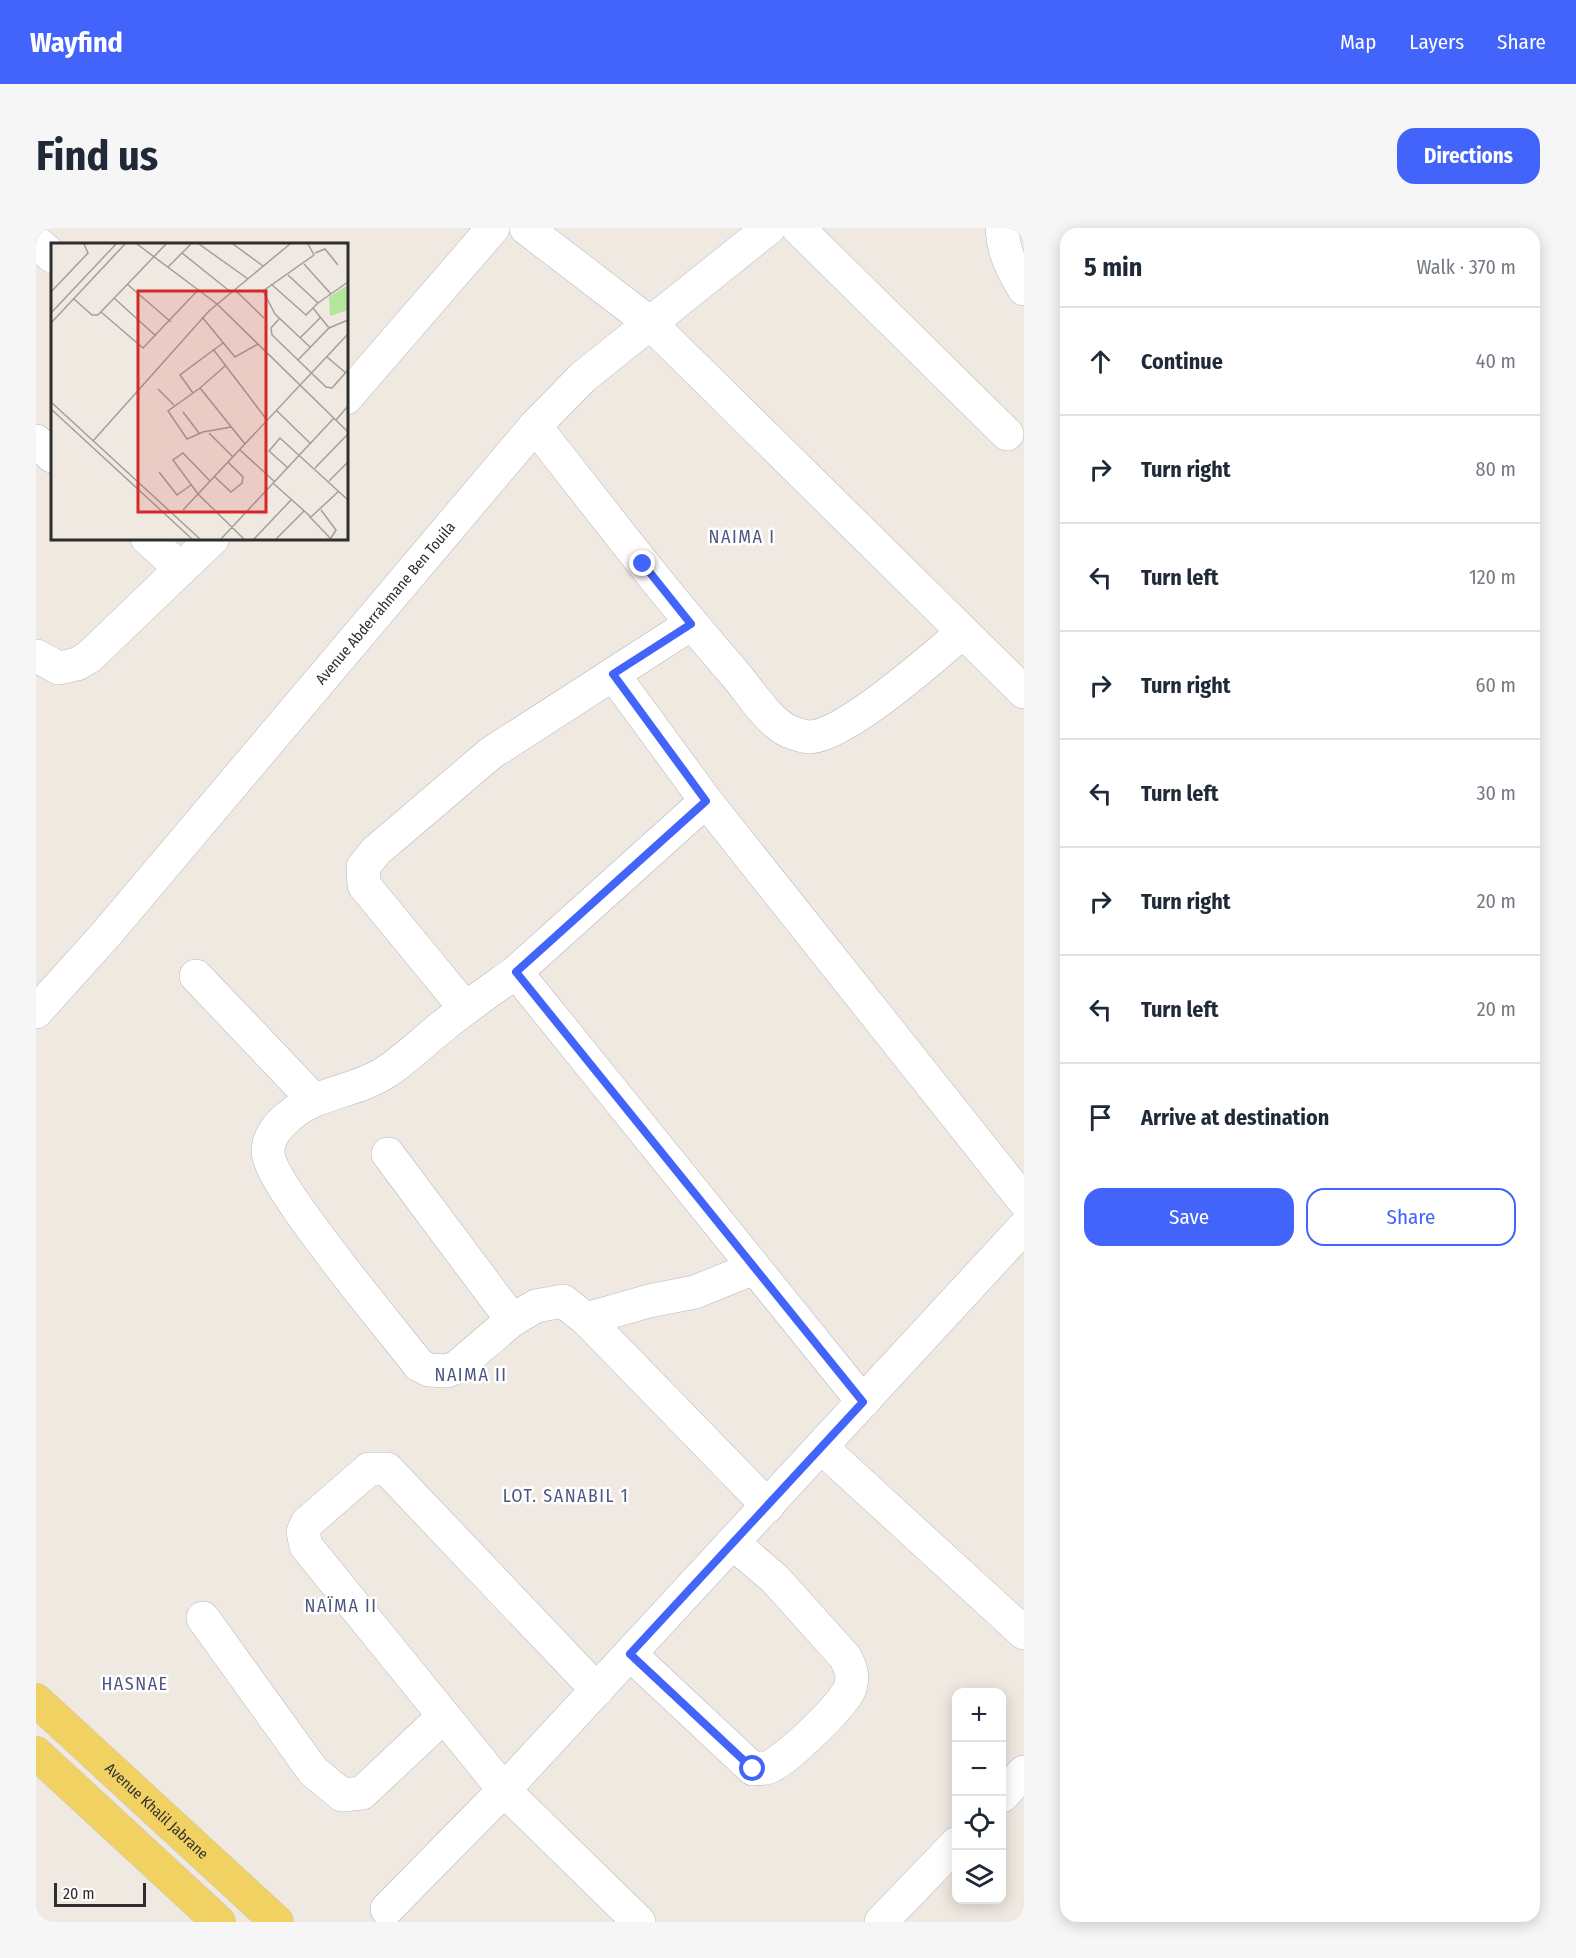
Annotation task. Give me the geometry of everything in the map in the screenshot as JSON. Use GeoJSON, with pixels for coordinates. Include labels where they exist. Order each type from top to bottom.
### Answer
{"type":"FeatureCollection","features":[{"type":"Feature","properties":{"kind":"main road","name":"Avenue Khalil Jabrane"},"geometry":{"type":"LineString","coordinates":[[36,1700],[277,1922]]}},
{"type":"Feature","properties":{"kind":"main road"},"geometry":{"type":"LineString","coordinates":[[36,1753],[219,1922]]}},
{"type":"Feature","properties":{"kind":"street"},"geometry":{"type":"LineString","coordinates":[[348,396],[493,228]]}},
{"type":"Feature","properties":{"kind":"street"},"geometry":{"type":"LineString","coordinates":[[525,228],[650,323],[1024,692]]}},
{"type":"Feature","properties":{"kind":"street"},"geometry":{"type":"LineString","coordinates":[[798,228],[1007,434]]}},
{"type":"Feature","properties":{"kind":"street"},"geometry":{"type":"LineString","coordinates":[[1002,228],[1009,264],[1024,290]]}},
{"type":"Feature","properties":{"kind":"street","name":"Avenue Abderrahmane Ben Touila"},"geometry":{"type":"LineString","coordinates":[[36,1012],[107,933],[535,426],[583,377],[759,231]]}},
{"type":"Feature","properties":{"kind":"street"},"geometry":{"type":"LineString","coordinates":[[36,242],[51,255]]}},
{"type":"Feature","properties":{"kind":"street"},"geometry":{"type":"LineString","coordinates":[[535,426],[691,624],[769,714],[787,731],[810,737],[831,730],[862,712],[907,680],[963,632]]}},
{"type":"Feature","properties":{"kind":"street"},"geometry":{"type":"LineString","coordinates":[[36,441],[51,455]]}},
{"type":"Feature","properties":{"kind":"street"},"geometry":{"type":"LineString","coordinates":[[149,540],[181,569]]}},
{"type":"Feature","properties":{"kind":"street"},"geometry":{"type":"LineString","coordinates":[[36,656],[59,668],[77,664],[89,657],[211,540]]}},
{"type":"Feature","properties":{"kind":"street"},"geometry":{"type":"LineString","coordinates":[[465,1008],[364,885],[363,867],[376,851],[492,753],[691,624]]}},
{"type":"Feature","properties":{"kind":"street"},"geometry":{"type":"LineString","coordinates":[[613,674],[706,801],[1024,1201]]}},
{"type":"Feature","properties":{"kind":"street"},"geometry":{"type":"LineString","coordinates":[[706,801],[516,972],[465,1008],[385,1072],[353,1088],[313,1099],[287,1117],[274,1132],[268,1148],[273,1172],[297,1207],[419,1365],[438,1372],[457,1367],[512,1320],[536,1306],[563,1301],[586,1319],[768,1506]]}},
{"type":"Feature","properties":{"kind":"street"},"geometry":{"type":"LineString","coordinates":[[516,972],[863,1402]]}},
{"type":"Feature","properties":{"kind":"street"},"geometry":{"type":"LineString","coordinates":[[196,976],[313,1099]]}},
{"type":"Feature","properties":{"kind":"street"},"geometry":{"type":"LineString","coordinates":[[388,1154],[512,1320]]}},
{"type":"Feature","properties":{"kind":"street"},"geometry":{"type":"LineString","coordinates":[[387,1909],[504,1790],[1024,1227]]}},
{"type":"Feature","properties":{"kind":"street"},"geometry":{"type":"LineString","coordinates":[[586,1319],[649,1301],[695,1292],[754,1268]]}},
{"type":"Feature","properties":{"kind":"street"},"geometry":{"type":"LineString","coordinates":[[821,1447],[1024,1633]]}},
{"type":"Feature","properties":{"kind":"street"},"geometry":{"type":"LineString","coordinates":[[597,1690],[387,1469],[369,1469],[307,1523],[303,1532],[306,1546],[504,1790],[639,1922]]}},
{"type":"Feature","properties":{"kind":"street"},"geometry":{"type":"LineString","coordinates":[[630,1654],[753,1769],[772,1766],[841,1704],[850,1690],[852,1679],[852,1670],[846,1657],[775,1579],[733,1543]]}},
{"type":"Feature","properties":{"kind":"street"},"geometry":{"type":"LineString","coordinates":[[203,1618],[313,1771],[342,1795],[362,1793],[444,1716]]}},
{"type":"Feature","properties":{"kind":"street"},"geometry":{"type":"LineString","coordinates":[[1006,1792],[1024,1772]]}},
{"type":"Feature","properties":{"kind":"street"},"geometry":{"type":"LineString","coordinates":[[881,1922],[952,1848]]}},
{"type":"Feature","properties":{"kind":"district","name":"NAIMA I"},"geometry":{"type":"Point","coordinates":[742,537]}},
{"type":"Feature","properties":{"kind":"district","name":"NAIMA II"},"geometry":{"type":"Point","coordinates":[471,1375]}},
{"type":"Feature","properties":{"kind":"district","name":"LOT. SANABIL 1"},"geometry":{"type":"Point","coordinates":[566,1496]}},
{"type":"Feature","properties":{"kind":"district","name":"NAÏMA II"},"geometry":{"type":"Point","coordinates":[341,1606]}},
{"type":"Feature","properties":{"kind":"district","name":"HASNAE"},"geometry":{"type":"Point","coordinates":[135,1684]}},
{"type":"Feature","properties":{"kind":"route"},"geometry":{"type":"LineString","coordinates":[[643,564],[691,624],[613,674],[706,801],[516,972],[863,1402],[630,1654],[753,1769]]}}]}
